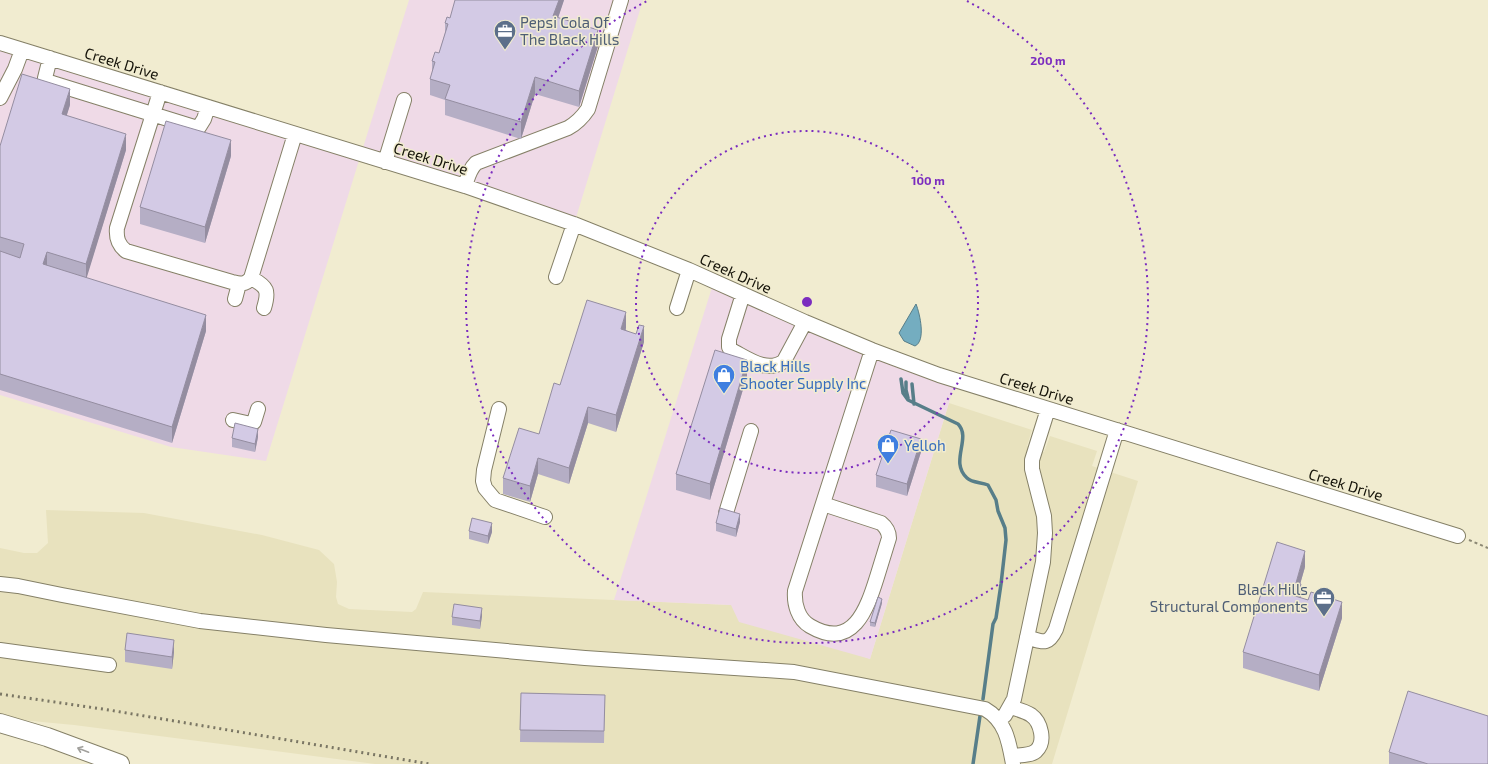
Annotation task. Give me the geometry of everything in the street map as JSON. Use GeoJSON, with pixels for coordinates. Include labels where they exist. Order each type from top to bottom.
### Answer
{"type":"FeatureCollection","features":[{"type":"Feature","properties":{"kind":"main road"},"geometry":{"type":"LineString","coordinates":[[0,723],[47,737],[120,764]]}},
{"type":"Feature","properties":{"kind":"street"},"geometry":{"type":"LineString","coordinates":[[465,186],[472,168],[476,164],[568,128],[578,122],[588,109],[621,0]]}},
{"type":"Feature","properties":{"kind":"street","name":"Creek Drive"},"geometry":{"type":"LineString","coordinates":[[0,43],[465,186],[574,224],[689,270],[872,350],[939,375],[1458,536]]}},
{"type":"Feature","properties":{"kind":"street"},"geometry":{"type":"LineString","coordinates":[[0,98],[15,69],[22,50]]}},
{"type":"Feature","properties":{"kind":"street"},"geometry":{"type":"LineString","coordinates":[[50,58],[45,78],[47,81],[194,127],[199,127],[204,119],[208,107]]}},
{"type":"Feature","properties":{"kind":"street"},"geometry":{"type":"LineString","coordinates":[[160,92],[117,228],[118,242],[121,248],[126,251],[245,281],[260,283],[266,289],[267,296],[264,308]]}},
{"type":"Feature","properties":{"kind":"street"},"geometry":{"type":"LineString","coordinates":[[385,162],[404,100]]}},
{"type":"Feature","properties":{"kind":"street"},"geometry":{"type":"LineString","coordinates":[[235,299],[245,281],[295,134]]}},
{"type":"Feature","properties":{"kind":"street"},"geometry":{"type":"LineString","coordinates":[[556,277],[574,224]]}},
{"type":"Feature","properties":{"kind":"street"},"geometry":{"type":"LineString","coordinates":[[677,308],[689,270]]}},
{"type":"Feature","properties":{"kind":"street"},"geometry":{"type":"LineString","coordinates":[[743,294],[729,338],[729,347],[731,350],[757,364],[769,373],[784,361],[805,322]]}},
{"type":"Feature","properties":{"kind":"street"},"geometry":{"type":"LineString","coordinates":[[823,504],[881,523],[886,527],[889,533],[889,538],[866,610],[847,631],[838,633],[828,633],[809,625],[801,618],[796,608],[794,599],[795,591],[872,350]]}},
{"type":"Feature","properties":{"kind":"street"},"geometry":{"type":"LineString","coordinates":[[233,420],[251,424],[254,422],[258,409]]}},
{"type":"Feature","properties":{"kind":"street"},"geometry":{"type":"LineString","coordinates":[[499,409],[484,470],[483,481],[485,488],[495,500],[545,517]]}},
{"type":"Feature","properties":{"kind":"street"},"geometry":{"type":"LineString","coordinates":[[999,720],[1005,715],[1014,699],[1043,562],[1045,533],[1044,516],[1032,469],[1032,460],[1048,409]]}},
{"type":"Feature","properties":{"kind":"street"},"geometry":{"type":"LineString","coordinates":[[1027,637],[1042,642],[1048,641],[1056,629],[1117,430]]}},
{"type":"Feature","properties":{"kind":"street"},"geometry":{"type":"LineString","coordinates":[[726,512],[751,431]]}},
{"type":"Feature","properties":{"kind":"street"},"geometry":{"type":"LineString","coordinates":[[0,584],[18,586],[200,621],[318,634],[585,658],[794,672],[985,709],[999,720],[1004,728],[1013,760],[1036,751],[1042,736],[1037,722],[1032,715],[1010,707]]}},
{"type":"Feature","properties":{"kind":"street"},"geometry":{"type":"LineString","coordinates":[[0,650],[109,665]]}},
{"type":"Feature","properties":{"kind":"path"},"geometry":{"type":"LineString","coordinates":[[1458,536],[1488,548]]}},
{"type":"Feature","properties":{"kind":"shaded area"},"geometry":{"type":"Polygon","coordinates":[[[409,0],[643,0],[574,224],[361,154],[409,0]]]}},
{"type":"Feature","properties":{"kind":"shaded area"},"geometry":{"type":"Polygon","coordinates":[[[0,43],[361,154],[266,461],[171,447],[0,395],[0,43]]]}},
{"type":"Feature","properties":{"kind":"shaded area"},"geometry":{"type":"Polygon","coordinates":[[[714,281],[956,380],[870,659],[739,622],[731,605],[614,600],[714,281]]]}},
{"type":"Feature","properties":{"kind":"shaded area"},"geometry":{"type":"Polygon","coordinates":[[[949,403],[1032,430],[1027,446],[1044,452],[1050,436],[1097,451],[1092,466],[1138,481],[1052,764],[375,764],[74,725],[0,718],[0,548],[24,553],[37,553],[48,543],[46,510],[144,513],[262,535],[319,550],[334,564],[337,582],[336,597],[338,604],[349,609],[412,612],[416,609],[423,592],[731,605],[870,659],[949,403]]]}},
{"type":"Feature","properties":{"kind":"water"},"geometry":{"type":"Polygon","coordinates":[[[916,304],[919,314],[921,333],[920,339],[915,346],[904,341],[899,333],[916,304]]]}},
{"type":"Feature","properties":{"kind":"building"},"geometry":{"type":"Polygon","coordinates":[[[455,0],[559,0],[553,16],[598,30],[579,91],[535,77],[521,122],[445,99],[450,85],[430,79],[435,62],[432,61],[435,52],[439,53],[448,24],[445,23],[447,17],[450,18],[455,0]]]}},
{"type":"Feature","properties":{"kind":"building"},"geometry":{"type":"Polygon","coordinates":[[[22,74],[70,89],[62,114],[126,134],[86,264],[47,252],[43,264],[206,315],[172,427],[0,374],[0,251],[20,258],[24,244],[0,237],[0,146],[22,74]]]}},
{"type":"Feature","properties":{"kind":"building"},"geometry":{"type":"Polygon","coordinates":[[[166,121],[231,140],[205,227],[140,207],[166,121]]]}},
{"type":"Feature","properties":{"kind":"building"},"geometry":{"type":"Polygon","coordinates":[[[587,300],[626,312],[621,329],[636,334],[639,325],[644,326],[616,415],[588,407],[569,468],[538,458],[530,486],[503,478],[519,428],[539,434],[554,383],[560,385],[587,300]]]}},
{"type":"Feature","properties":{"kind":"building"},"geometry":{"type":"Polygon","coordinates":[[[715,350],[747,360],[710,484],[676,474],[715,350]]]}},
{"type":"Feature","properties":{"kind":"building"},"geometry":{"type":"Polygon","coordinates":[[[235,423],[258,429],[255,444],[232,438],[235,423]]]}},
{"type":"Feature","properties":{"kind":"building"},"geometry":{"type":"Polygon","coordinates":[[[891,430],[921,439],[907,484],[876,475],[891,430]]]}},
{"type":"Feature","properties":{"kind":"building"},"geometry":{"type":"Polygon","coordinates":[[[720,508],[740,514],[736,529],[716,523],[720,508]]]}},
{"type":"Feature","properties":{"kind":"building"},"geometry":{"type":"Polygon","coordinates":[[[472,518],[492,523],[488,536],[469,531],[472,518]]]}},
{"type":"Feature","properties":{"kind":"building"},"geometry":{"type":"Polygon","coordinates":[[[1277,542],[1305,551],[1296,583],[1301,584],[1298,595],[1292,593],[1292,595],[1308,600],[1311,592],[1342,602],[1319,675],[1243,652],[1277,542]]]}},
{"type":"Feature","properties":{"kind":"building"},"geometry":{"type":"Polygon","coordinates":[[[878,597],[882,599],[875,623],[870,622],[878,597]]]}},
{"type":"Feature","properties":{"kind":"building"},"geometry":{"type":"Polygon","coordinates":[[[454,604],[482,608],[480,621],[452,617],[454,604]]]}},
{"type":"Feature","properties":{"kind":"building"},"geometry":{"type":"Polygon","coordinates":[[[127,633],[174,640],[172,657],[125,650],[127,633]]]}},
{"type":"Feature","properties":{"kind":"building"},"geometry":{"type":"Polygon","coordinates":[[[1408,691],[1488,716],[1488,764],[1428,764],[1389,752],[1408,691]]]}},
{"type":"Feature","properties":{"kind":"building"},"geometry":{"type":"Polygon","coordinates":[[[521,693],[605,695],[604,731],[520,730],[521,693]]]}},
{"type":"Feature","properties":{"kind":"waterway"},"geometry":{"type":"LineString","coordinates":[[901,379],[903,393],[908,400],[958,424],[962,430],[963,436],[960,458],[962,472],[969,480],[988,485],[996,500],[998,511],[1005,528],[1006,540],[1001,584],[996,618],[993,624],[983,699]]}},
{"type":"Feature","properties":{"kind":"waterway"},"geometry":{"type":"LineString","coordinates":[[906,382],[908,398]]}},
{"type":"Feature","properties":{"kind":"waterway"},"geometry":{"type":"LineString","coordinates":[[912,384],[914,404]]}},
{"type":"Feature","properties":{"kind":"waterway"},"geometry":{"type":"LineString","coordinates":[[973,764],[980,716]]}},
{"type":"Feature","properties":{"kind":"railway"},"geometry":{"type":"LineString","coordinates":[[0,694],[109,710],[430,764]]}},
{"type":"Feature","properties":{"kind":"place","name":"Pepsi Cola Of The Black Hills"},"geometry":{"type":"Point","coordinates":[505,50]}},
{"type":"Feature","properties":{"kind":"place","name":"Black Hills Shooter Supply Inc"},"geometry":{"type":"Point","coordinates":[724,394]}},
{"type":"Feature","properties":{"kind":"place","name":"Yelloh"},"geometry":{"type":"Point","coordinates":[888,464]}},
{"type":"Feature","properties":{"kind":"place","name":"Black Hills Structural Components"},"geometry":{"type":"Point","coordinates":[1324,618]}}]}
